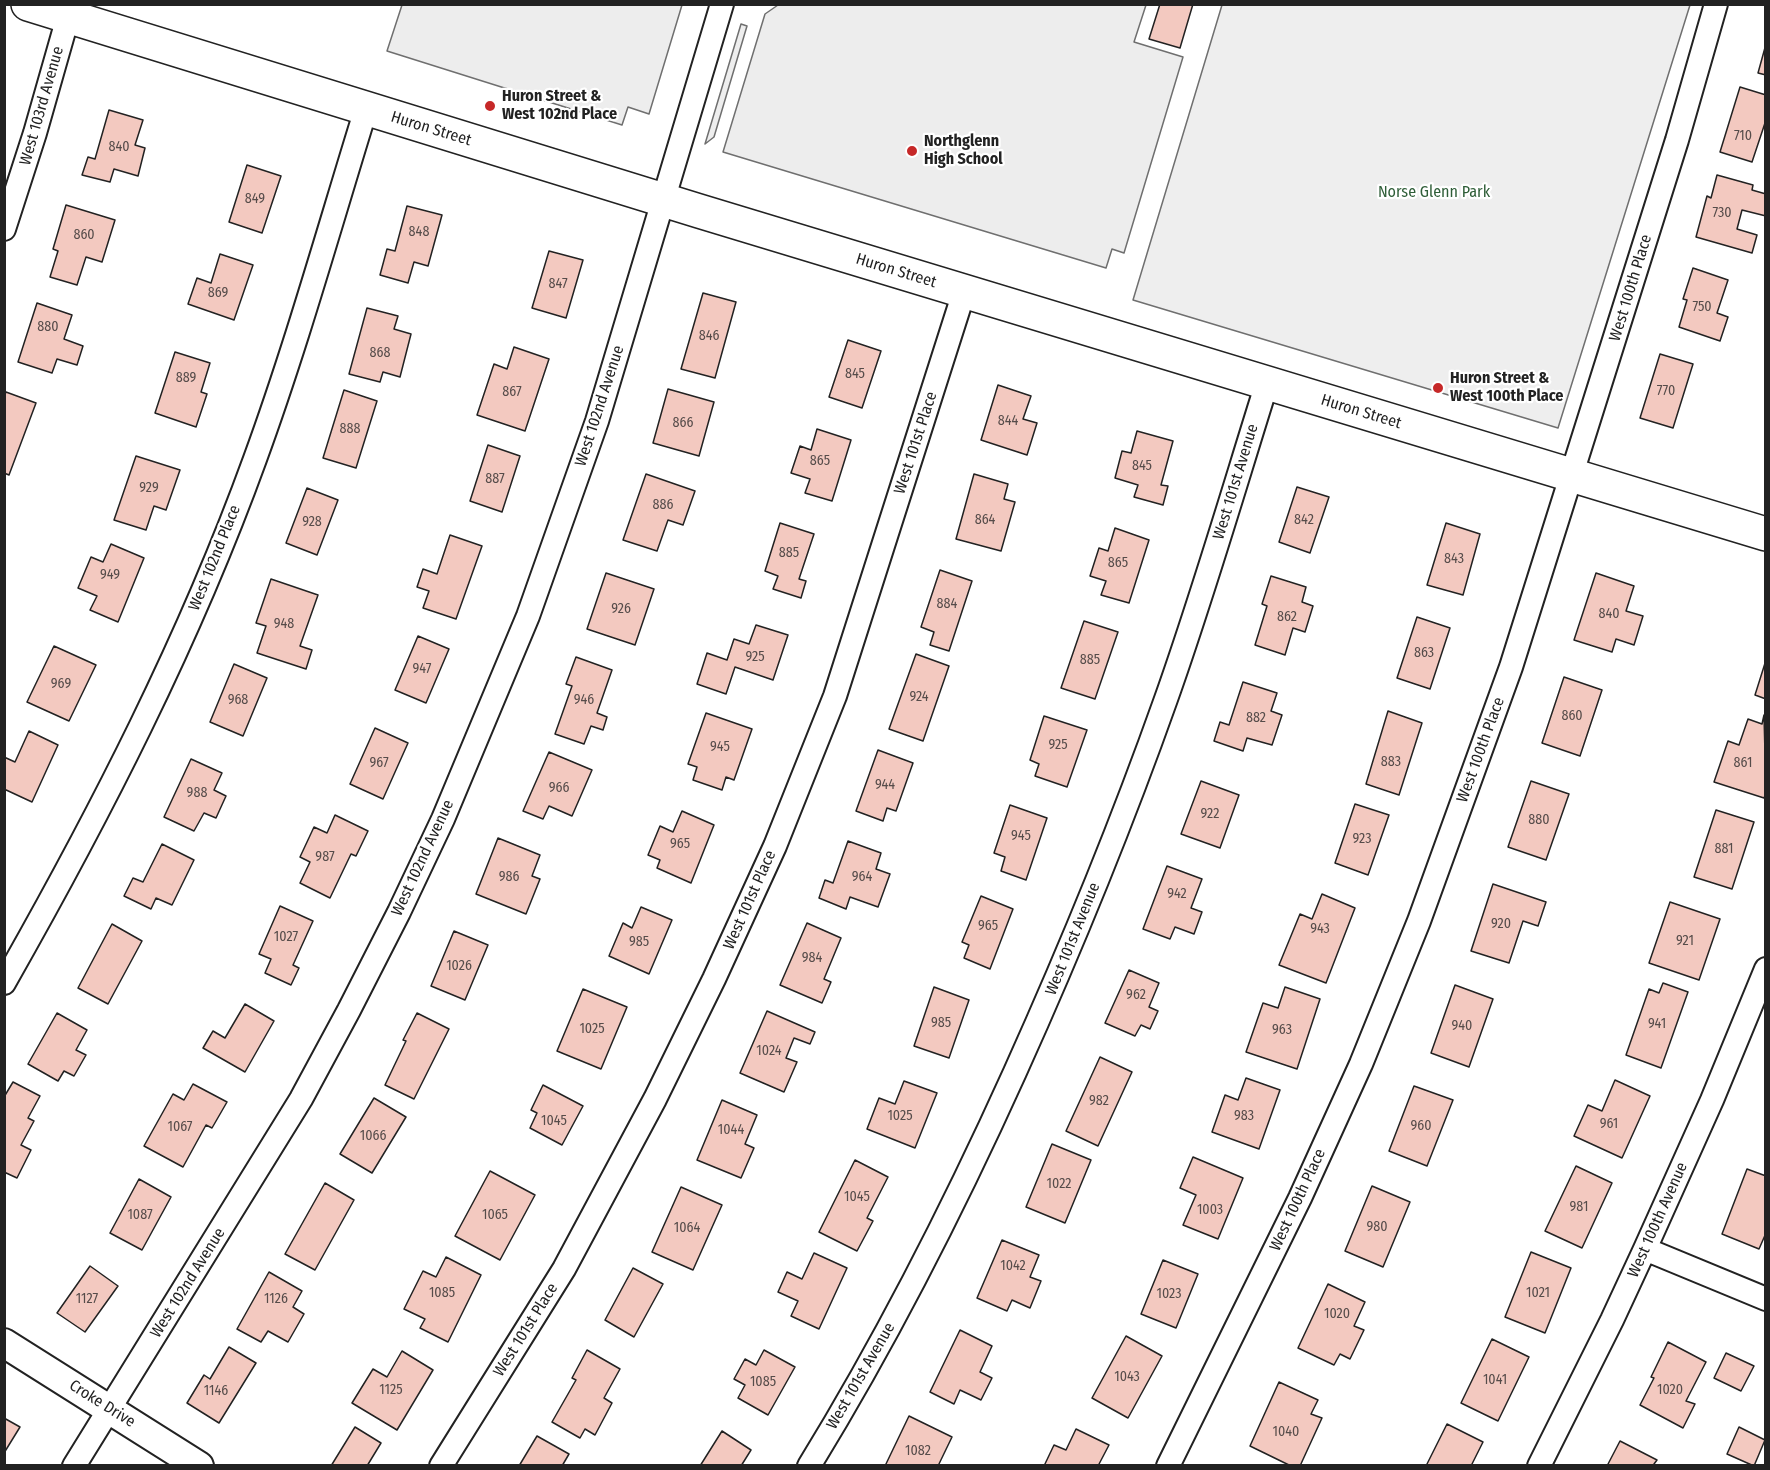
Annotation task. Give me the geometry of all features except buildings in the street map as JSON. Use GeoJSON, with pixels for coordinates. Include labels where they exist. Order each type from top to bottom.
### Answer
{"type":"FeatureCollection","features":[{"type":"Feature","properties":{"kind":"main road","name":"Huron Street"},"geometry":{"type":"LineString","coordinates":[[28,4],[664,201],[1766,534]]}},
{"type":"Feature","properties":{"kind":"street","name":"West 100th Place"},"geometry":{"type":"LineString","coordinates":[[1168,1466],[1300,1198],[1361,1064],[1419,921],[1511,667],[1677,140],[1716,4]]}},
{"type":"Feature","properties":{"kind":"street","name":"West 102nd Avenue"},"geometry":{"type":"LineString","coordinates":[[74,1466],[301,1099],[399,912],[442,819],[528,616],[597,421],[725,8]]}},
{"type":"Feature","properties":{"kind":"street","name":"West 103rd Avenue"},"geometry":{"type":"LineString","coordinates":[[4,229],[35,133],[68,17]]}},
{"type":"Feature","properties":{"kind":"street","name":"West 102nd Place"},"geometry":{"type":"LineString","coordinates":[[4,982],[114,781],[163,681],[209,576],[255,459],[297,334],[366,109]]}},
{"type":"Feature","properties":{"kind":"street","name":"West 101st Place"},"geometry":{"type":"LineString","coordinates":[[441,1466],[564,1269],[655,1099],[714,980],[775,846],[835,696],[964,292]]}},
{"type":"Feature","properties":{"kind":"street","name":"West 101st Avenue"},"geometry":{"type":"LineString","coordinates":[[810,1466],[909,1292],[983,1141],[1054,986],[1107,856],[1166,699],[1267,383]]}},
{"type":"Feature","properties":{"kind":"street","name":"West 100th Avenue"},"geometry":{"type":"LineString","coordinates":[[1539,1466],[1612,1320],[1712,1100],[1766,969]]}},
{"type":"Feature","properties":{"kind":"street"},"geometry":{"type":"LineString","coordinates":[[1644,1249],[1766,1299]]}},
{"type":"Feature","properties":{"kind":"street","name":"Croke Drive"},"geometry":{"type":"LineString","coordinates":[[4,1343],[199,1466]]}},
{"type":"Feature","properties":{"kind":"green space","name":"Norse Glenn Park"},"geometry":{"type":"Polygon","coordinates":[[[1222,5],[1690,5],[1558,428],[1133,300],[1222,5]]]}},
{"type":"Feature","properties":{"kind":"green space"},"geometry":{"type":"Polygon","coordinates":[[[741,24],[747,26],[714,137],[705,144],[741,24]]]}},
{"type":"Feature","properties":{"kind":"shaded area"},"geometry":{"type":"Polygon","coordinates":[[[402,4],[682,5],[649,114],[628,107],[622,125],[387,51],[402,4]]]}},
{"type":"Feature","properties":{"kind":"shaded area"},"geometry":{"type":"Polygon","coordinates":[[[778,5],[1146,5],[1134,42],[1183,57],[1124,253],[1112,249],[1106,268],[723,152],[765,14],[778,5]]]}},
{"type":"Feature","properties":{"kind":"place","name":"Huron Street & West 102nd Place"},"geometry":{"type":"Point","coordinates":[490,106]}},
{"type":"Feature","properties":{"kind":"place","name":"Northglenn High School"},"geometry":{"type":"Point","coordinates":[912,151]}},
{"type":"Feature","properties":{"kind":"place","name":"Huron Street & West 100th Place"},"geometry":{"type":"Point","coordinates":[1438,388]}}]}
